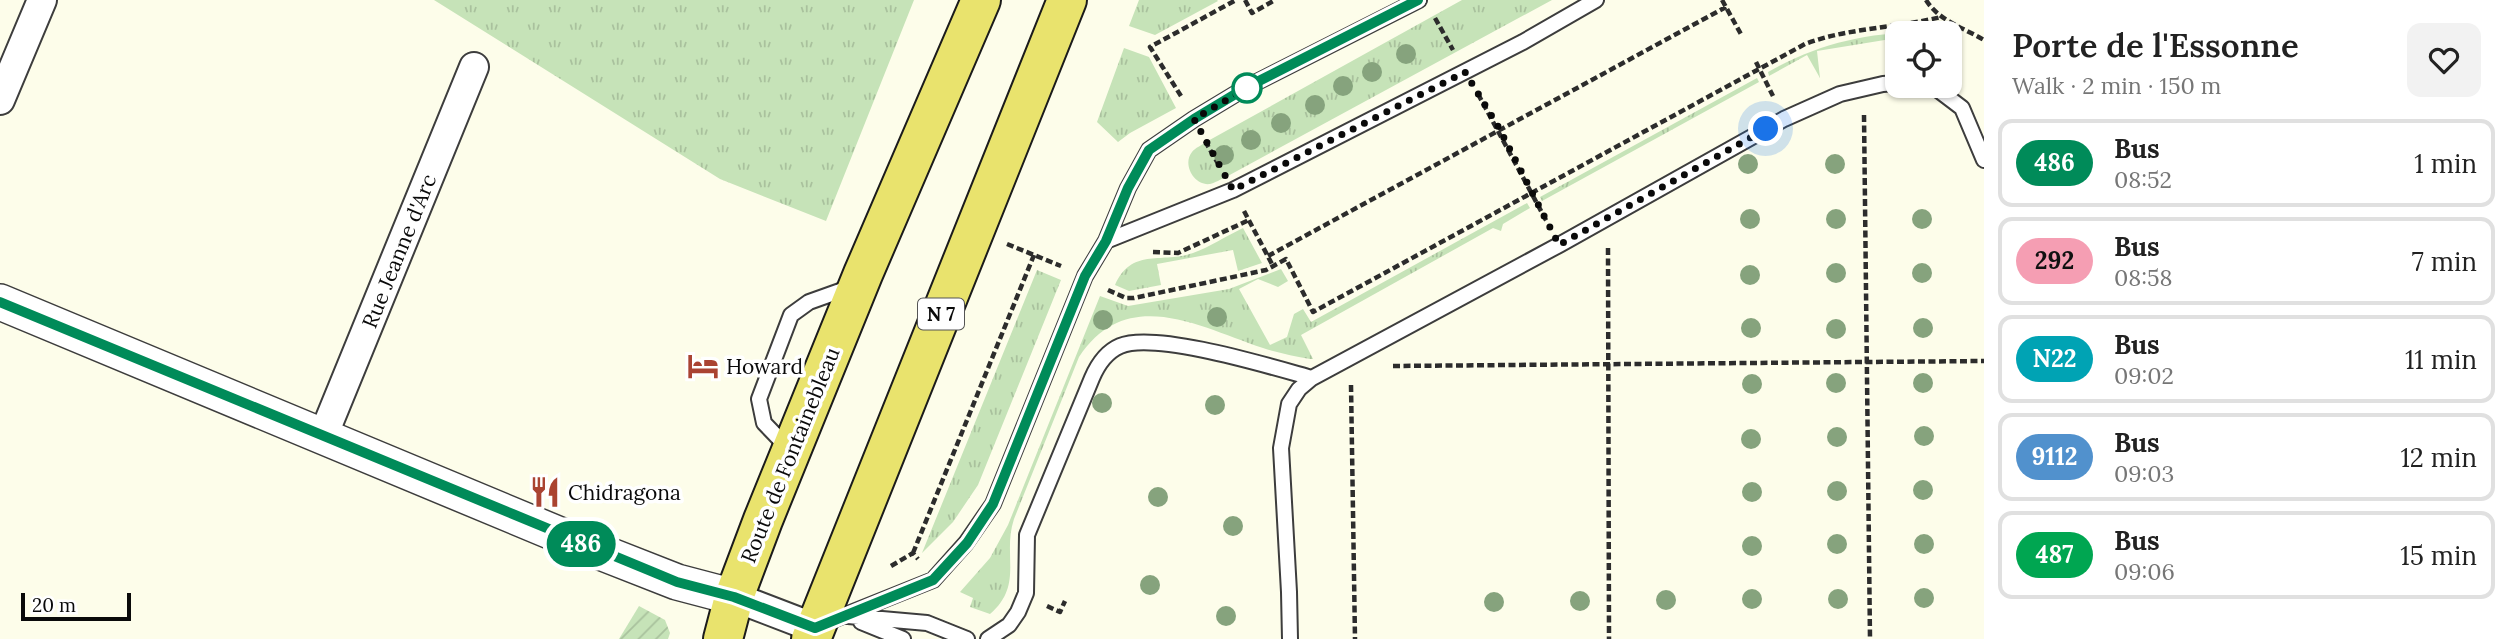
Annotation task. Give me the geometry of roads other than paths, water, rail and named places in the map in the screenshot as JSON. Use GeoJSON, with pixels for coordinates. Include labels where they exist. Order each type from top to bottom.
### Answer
{"type":"FeatureCollection","features":[{"type":"Feature","properties":{"kind":"main road","name":"Route de Fontainebleau"},"geometry":{"type":"LineString","coordinates":[[723,639],[734,597],[791,451],[861,279],[981,0]]}},
{"type":"Feature","properties":{"kind":"main road","name":"N 7"},"geometry":{"type":"LineString","coordinates":[[823,628],[1067,0]]}},
{"type":"Feature","properties":{"kind":"street"},"geometry":{"type":"LineString","coordinates":[[0,100],[41,0]]}},
{"type":"Feature","properties":{"kind":"street","name":"Rue Jeanne d'Arc"},"geometry":{"type":"LineString","coordinates":[[323,436],[474,67]]}},
{"type":"Feature","properties":{"kind":"street"},"geometry":{"type":"LineString","coordinates":[[0,302],[677,582],[734,597],[823,628]]}},
{"type":"Feature","properties":{"kind":"lane"},"geometry":{"type":"LineString","coordinates":[[823,628],[933,580],[980,526],[993,504],[1085,276],[1106,241],[1128,188],[1149,150],[1247,87],[1419,0]]}},
{"type":"Feature","properties":{"kind":"lane"},"geometry":{"type":"LineString","coordinates":[[1106,241],[1233,190],[1523,42],[1596,0]]}},
{"type":"Feature","properties":{"kind":"lane"},"geometry":{"type":"LineString","coordinates":[[1290,639],[1280,448],[1289,404],[1299,389],[1312,378],[1559,245],[1784,119],[1840,94],[1885,84]]}},
{"type":"Feature","properties":{"kind":"lane"},"geometry":{"type":"LineString","coordinates":[[1951,98],[1962,108],[1984,160]]}},
{"type":"Feature","properties":{"kind":"lane"},"geometry":{"type":"LineString","coordinates":[[791,451],[764,422],[758,398],[791,315],[809,302],[861,279]]}},
{"type":"Feature","properties":{"kind":"lane"},"geometry":{"type":"LineString","coordinates":[[988,639],[998,635],[1009,625],[1026,593],[1027,535],[1098,364],[1108,353],[1132,342],[1164,342],[1312,378]]}},
{"type":"Feature","properties":{"kind":"lane"},"geometry":{"type":"LineString","coordinates":[[823,628],[927,623],[967,639]]}},
{"type":"Feature","properties":{"kind":"lane"},"geometry":{"type":"LineString","coordinates":[[823,628],[903,639]]}},
{"type":"Feature","properties":{"kind":"place","name":"Howard"},"geometry":{"type":"Point","coordinates":[703,366]}},
{"type":"Feature","properties":{"kind":"place","name":"Chidragona"},"geometry":{"type":"Point","coordinates":[545,492]}}]}
